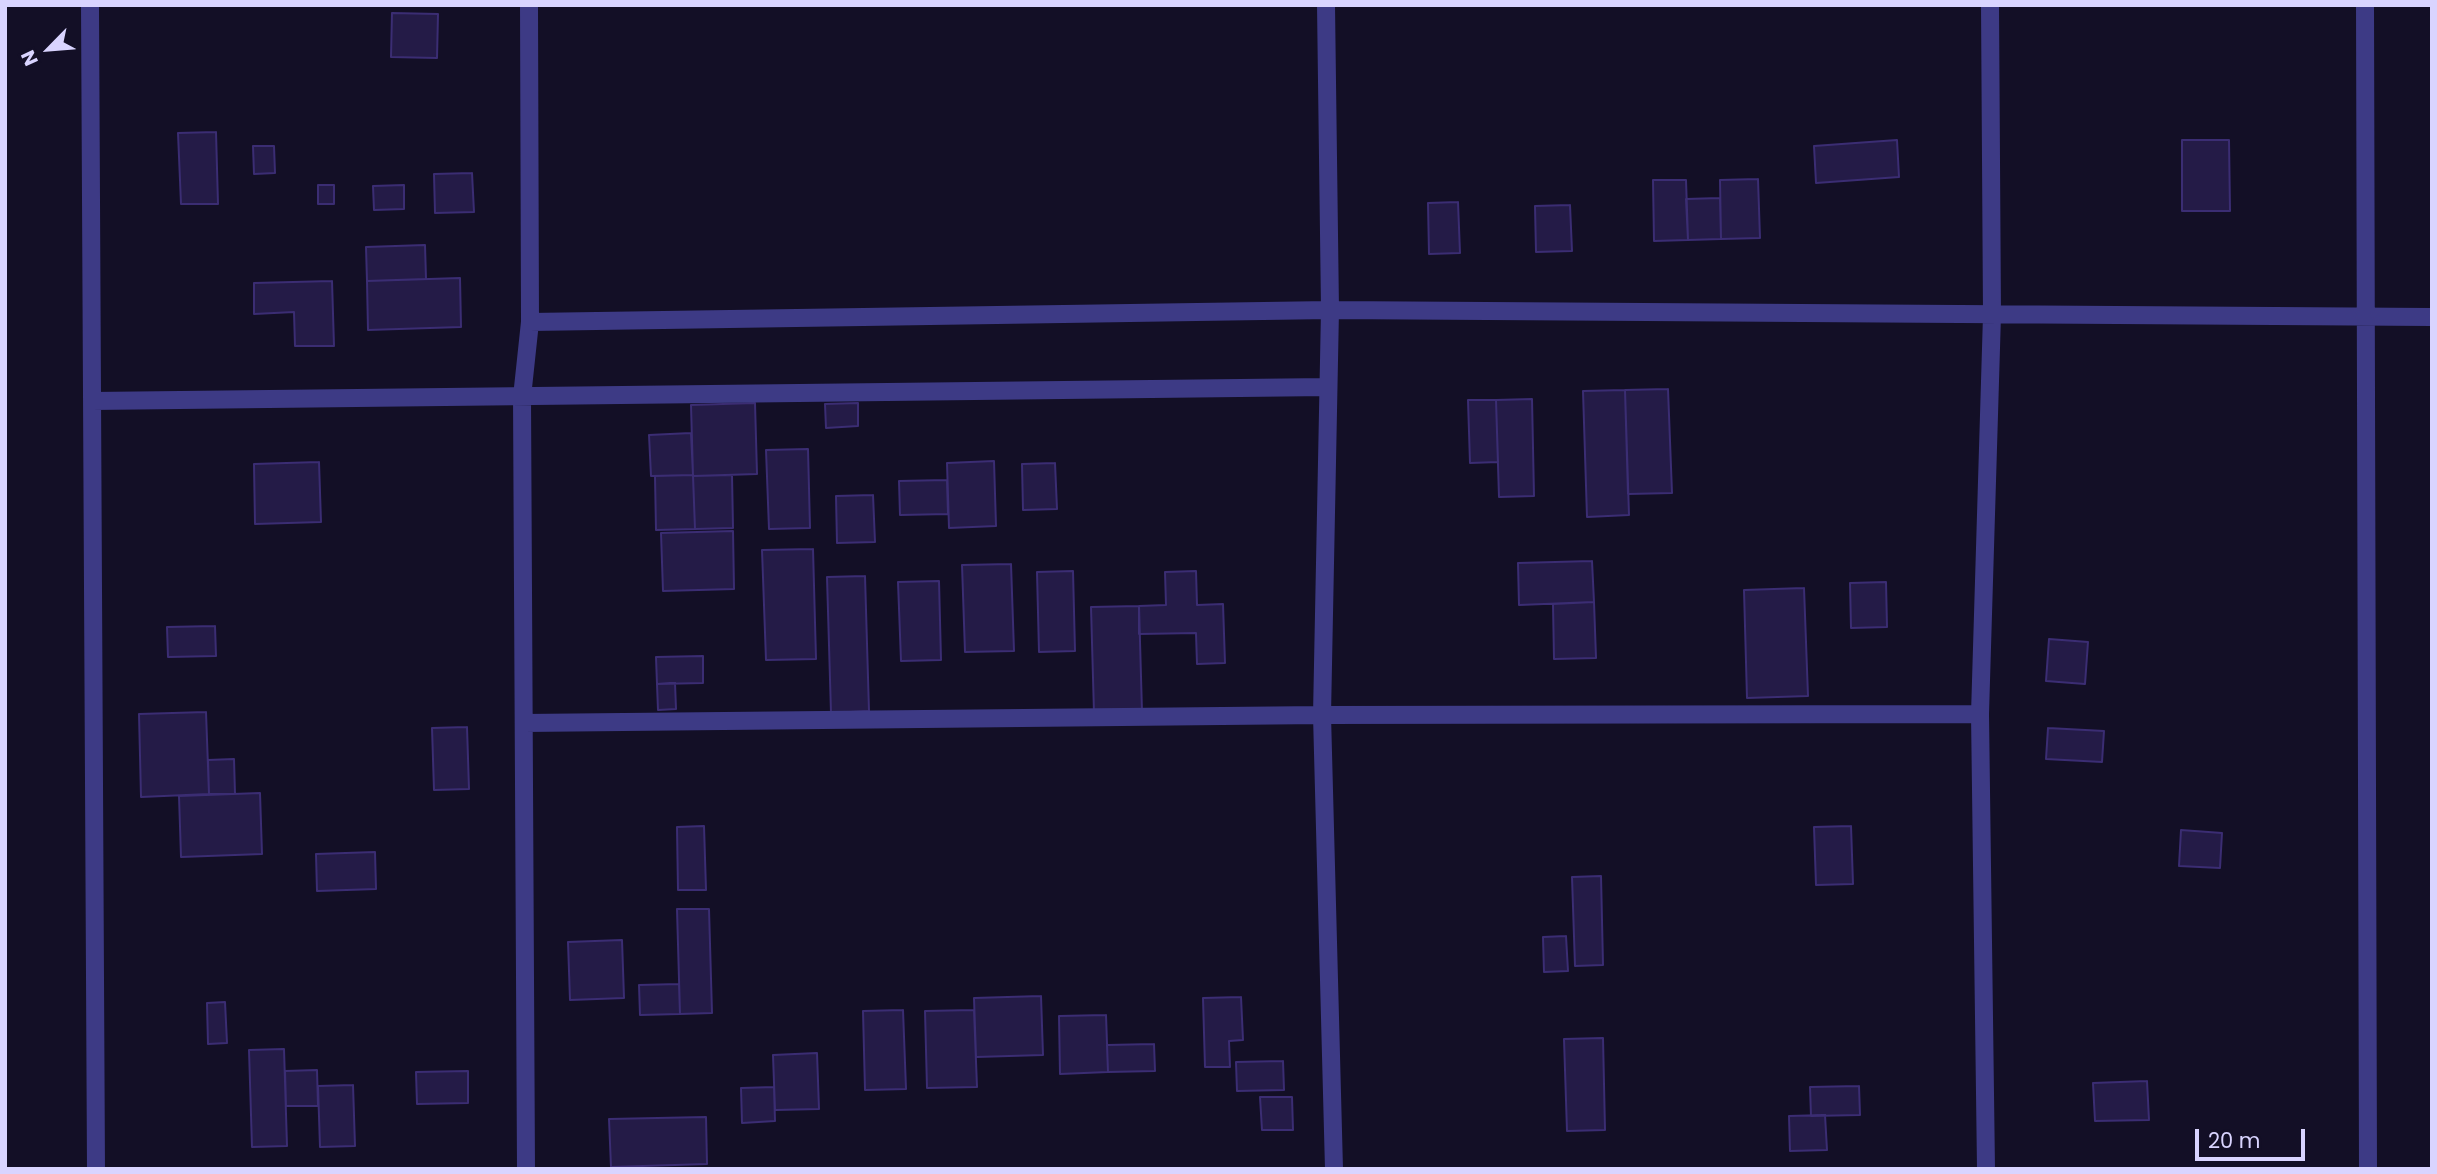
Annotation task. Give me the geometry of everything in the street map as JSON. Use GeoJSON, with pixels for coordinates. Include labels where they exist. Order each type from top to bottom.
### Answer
{"type":"FeatureCollection","features":[{"type":"Feature","properties":{"kind":"street"},"geometry":{"type":"LineString","coordinates":[[90,5],[96,1169]]}},
{"type":"Feature","properties":{"kind":"street"},"geometry":{"type":"LineString","coordinates":[[526,1169],[522,396],[530,322],[528,5]]}},
{"type":"Feature","properties":{"kind":"street"},"geometry":{"type":"LineString","coordinates":[[1326,5],[1330,310],[1322,715],[1334,1169]]}},
{"type":"Feature","properties":{"kind":"street"},"geometry":{"type":"LineString","coordinates":[[1986,1169],[1980,714],[1992,315],[1990,5]]}},
{"type":"Feature","properties":{"kind":"street"},"geometry":{"type":"LineString","coordinates":[[2365,5],[2368,1169]]}},
{"type":"Feature","properties":{"kind":"street"},"geometry":{"type":"LineString","coordinates":[[530,322],[1330,310],[2432,317]]}},
{"type":"Feature","properties":{"kind":"street"},"geometry":{"type":"LineString","coordinates":[[92,401],[1328,387]]}},
{"type":"Feature","properties":{"kind":"street"},"geometry":{"type":"LineString","coordinates":[[524,723],[1322,715],[1980,714]]}},
{"type":"Feature","properties":{"kind":"building"},"geometry":{"type":"Polygon","coordinates":[[[392,13],[438,14],[437,58],[391,57],[392,13]]]}},
{"type":"Feature","properties":{"kind":"building"},"geometry":{"type":"Polygon","coordinates":[[[216,132],[218,204],[181,204],[178,133],[216,132]]]}},
{"type":"Feature","properties":{"kind":"building"},"geometry":{"type":"Polygon","coordinates":[[[1897,140],[1899,177],[1816,183],[1814,146],[1897,140]]]}},
{"type":"Feature","properties":{"kind":"building"},"geometry":{"type":"Polygon","coordinates":[[[2182,140],[2229,140],[2230,211],[2182,211],[2182,140]]]}},
{"type":"Feature","properties":{"kind":"building"},"geometry":{"type":"Polygon","coordinates":[[[253,146],[274,146],[275,173],[254,174],[253,146]]]}},
{"type":"Feature","properties":{"kind":"building"},"geometry":{"type":"Polygon","coordinates":[[[472,173],[474,212],[435,213],[434,174],[472,173]]]}},
{"type":"Feature","properties":{"kind":"building"},"geometry":{"type":"Polygon","coordinates":[[[1758,179],[1760,238],[1721,239],[1720,180],[1758,179]]]}},
{"type":"Feature","properties":{"kind":"building"},"geometry":{"type":"Polygon","coordinates":[[[1653,180],[1686,180],[1688,240],[1654,241],[1653,180]]]}},
{"type":"Feature","properties":{"kind":"building"},"geometry":{"type":"Polygon","coordinates":[[[318,185],[334,185],[334,204],[318,204],[318,185]]]}},
{"type":"Feature","properties":{"kind":"building"},"geometry":{"type":"Polygon","coordinates":[[[404,185],[404,209],[374,210],[373,186],[404,185]]]}},
{"type":"Feature","properties":{"kind":"building"},"geometry":{"type":"Polygon","coordinates":[[[1720,198],[1721,239],[1688,240],[1686,199],[1720,198]]]}},
{"type":"Feature","properties":{"kind":"building"},"geometry":{"type":"Polygon","coordinates":[[[1458,202],[1460,253],[1429,254],[1428,203],[1458,202]]]}},
{"type":"Feature","properties":{"kind":"building"},"geometry":{"type":"Polygon","coordinates":[[[1570,205],[1572,251],[1536,252],[1535,206],[1570,205]]]}},
{"type":"Feature","properties":{"kind":"building"},"geometry":{"type":"Polygon","coordinates":[[[425,245],[426,279],[367,281],[366,247],[425,245]]]}},
{"type":"Feature","properties":{"kind":"building"},"geometry":{"type":"Polygon","coordinates":[[[460,278],[461,327],[368,330],[367,281],[460,278]]]}},
{"type":"Feature","properties":{"kind":"building"},"geometry":{"type":"Polygon","coordinates":[[[332,281],[334,346],[295,346],[294,312],[254,314],[254,283],[332,281]]]}},
{"type":"Feature","properties":{"kind":"building"},"geometry":{"type":"Polygon","coordinates":[[[1668,389],[1672,493],[1628,494],[1625,390],[1668,389]]]}},
{"type":"Feature","properties":{"kind":"building"},"geometry":{"type":"Polygon","coordinates":[[[1625,390],[1629,515],[1587,517],[1583,391],[1625,390]]]}},
{"type":"Feature","properties":{"kind":"building"},"geometry":{"type":"Polygon","coordinates":[[[1532,399],[1534,496],[1499,497],[1496,400],[1532,399]]]}},
{"type":"Feature","properties":{"kind":"building"},"geometry":{"type":"Polygon","coordinates":[[[1468,400],[1496,400],[1498,462],[1470,463],[1468,400]]]}},
{"type":"Feature","properties":{"kind":"building"},"geometry":{"type":"Polygon","coordinates":[[[755,403],[757,474],[693,476],[691,405],[755,403]]]}},
{"type":"Feature","properties":{"kind":"building"},"geometry":{"type":"Polygon","coordinates":[[[858,403],[858,426],[826,428],[825,404],[858,403]]]}},
{"type":"Feature","properties":{"kind":"building"},"geometry":{"type":"Polygon","coordinates":[[[691,433],[693,475],[651,476],[649,435],[691,433]]]}},
{"type":"Feature","properties":{"kind":"building"},"geometry":{"type":"Polygon","coordinates":[[[808,449],[810,528],[769,529],[766,450],[808,449]]]}},
{"type":"Feature","properties":{"kind":"building"},"geometry":{"type":"Polygon","coordinates":[[[994,461],[996,526],[949,528],[947,463],[994,461]]]}},
{"type":"Feature","properties":{"kind":"building"},"geometry":{"type":"Polygon","coordinates":[[[319,462],[321,522],[255,524],[254,464],[319,462]]]}},
{"type":"Feature","properties":{"kind":"building"},"geometry":{"type":"Polygon","coordinates":[[[1055,463],[1057,509],[1023,510],[1022,464],[1055,463]]]}},
{"type":"Feature","properties":{"kind":"building"},"geometry":{"type":"Polygon","coordinates":[[[693,475],[695,529],[656,530],[655,476],[693,475]]]}},
{"type":"Feature","properties":{"kind":"building"},"geometry":{"type":"Polygon","coordinates":[[[732,475],[733,528],[695,529],[693,476],[732,475]]]}},
{"type":"Feature","properties":{"kind":"building"},"geometry":{"type":"Polygon","coordinates":[[[947,480],[948,514],[900,515],[899,481],[947,480]]]}},
{"type":"Feature","properties":{"kind":"building"},"geometry":{"type":"Polygon","coordinates":[[[873,495],[875,542],[837,543],[836,496],[873,495]]]}},
{"type":"Feature","properties":{"kind":"building"},"geometry":{"type":"Polygon","coordinates":[[[733,531],[734,589],[663,591],[661,533],[733,531]]]}},
{"type":"Feature","properties":{"kind":"building"},"geometry":{"type":"Polygon","coordinates":[[[813,549],[816,659],[766,660],[762,550],[813,549]]]}},
{"type":"Feature","properties":{"kind":"building"},"geometry":{"type":"Polygon","coordinates":[[[1592,561],[1594,602],[1519,605],[1518,563],[1592,561]]]}},
{"type":"Feature","properties":{"kind":"building"},"geometry":{"type":"Polygon","coordinates":[[[1011,564],[1014,651],[965,652],[962,565],[1011,564]]]}},
{"type":"Feature","properties":{"kind":"building"},"geometry":{"type":"Polygon","coordinates":[[[1073,571],[1075,651],[1039,652],[1037,572],[1073,571]]]}},
{"type":"Feature","properties":{"kind":"building"},"geometry":{"type":"Polygon","coordinates":[[[1196,571],[1197,605],[1223,604],[1225,663],[1197,664],[1196,633],[1139,634],[1139,606],[1166,605],[1165,572],[1196,571]]]}},
{"type":"Feature","properties":{"kind":"building"},"geometry":{"type":"Polygon","coordinates":[[[865,576],[869,711],[831,713],[827,577],[865,576]]]}},
{"type":"Feature","properties":{"kind":"building"},"geometry":{"type":"Polygon","coordinates":[[[939,581],[941,660],[901,661],[898,582],[939,581]]]}},
{"type":"Feature","properties":{"kind":"building"},"geometry":{"type":"Polygon","coordinates":[[[1886,582],[1887,627],[1851,628],[1850,583],[1886,582]]]}},
{"type":"Feature","properties":{"kind":"building"},"geometry":{"type":"Polygon","coordinates":[[[1804,588],[1808,696],[1747,698],[1744,590],[1804,588]]]}},
{"type":"Feature","properties":{"kind":"building"},"geometry":{"type":"Polygon","coordinates":[[[1594,602],[1596,658],[1554,659],[1553,604],[1594,602]]]}},
{"type":"Feature","properties":{"kind":"building"},"geometry":{"type":"Polygon","coordinates":[[[1139,606],[1142,712],[1094,713],[1091,607],[1139,606]]]}},
{"type":"Feature","properties":{"kind":"building"},"geometry":{"type":"Polygon","coordinates":[[[215,626],[216,656],[168,657],[167,627],[215,626]]]}},
{"type":"Feature","properties":{"kind":"building"},"geometry":{"type":"Polygon","coordinates":[[[2049,639],[2088,642],[2085,684],[2046,681],[2049,639]]]}},
{"type":"Feature","properties":{"kind":"building"},"geometry":{"type":"Polygon","coordinates":[[[703,656],[703,683],[657,684],[656,657],[703,656]]]}},
{"type":"Feature","properties":{"kind":"building"},"geometry":{"type":"Polygon","coordinates":[[[675,683],[676,709],[658,710],[657,684],[675,683]]]}},
{"type":"Feature","properties":{"kind":"building"},"geometry":{"type":"Polygon","coordinates":[[[206,712],[209,794],[141,797],[139,714],[206,712]]]}},
{"type":"Feature","properties":{"kind":"building"},"geometry":{"type":"Polygon","coordinates":[[[467,727],[469,789],[434,790],[432,728],[467,727]]]}},
{"type":"Feature","properties":{"kind":"building"},"geometry":{"type":"Polygon","coordinates":[[[2048,728],[2104,731],[2102,762],[2046,759],[2048,728]]]}},
{"type":"Feature","properties":{"kind":"building"},"geometry":{"type":"Polygon","coordinates":[[[234,759],[235,794],[209,794],[208,760],[234,759]]]}},
{"type":"Feature","properties":{"kind":"building"},"geometry":{"type":"Polygon","coordinates":[[[260,793],[262,854],[181,857],[179,796],[260,793]]]}},
{"type":"Feature","properties":{"kind":"building"},"geometry":{"type":"Polygon","coordinates":[[[704,826],[706,890],[678,890],[677,827],[704,826]]]}},
{"type":"Feature","properties":{"kind":"building"},"geometry":{"type":"Polygon","coordinates":[[[1851,826],[1853,884],[1816,885],[1814,827],[1851,826]]]}},
{"type":"Feature","properties":{"kind":"building"},"geometry":{"type":"Polygon","coordinates":[[[2181,830],[2222,833],[2220,868],[2179,866],[2181,830]]]}},
{"type":"Feature","properties":{"kind":"building"},"geometry":{"type":"Polygon","coordinates":[[[375,852],[376,889],[317,891],[316,854],[375,852]]]}},
{"type":"Feature","properties":{"kind":"building"},"geometry":{"type":"Polygon","coordinates":[[[1601,876],[1603,965],[1575,966],[1572,877],[1601,876]]]}},
{"type":"Feature","properties":{"kind":"building"},"geometry":{"type":"Polygon","coordinates":[[[677,909],[709,909],[712,1013],[680,1014],[677,909]]]}},
{"type":"Feature","properties":{"kind":"building"},"geometry":{"type":"Polygon","coordinates":[[[1566,936],[1568,971],[1544,972],[1543,937],[1566,936]]]}},
{"type":"Feature","properties":{"kind":"building"},"geometry":{"type":"Polygon","coordinates":[[[622,940],[624,998],[570,1000],[568,942],[622,940]]]}},
{"type":"Feature","properties":{"kind":"building"},"geometry":{"type":"Polygon","coordinates":[[[679,984],[680,1014],[640,1015],[639,985],[679,984]]]}},
{"type":"Feature","properties":{"kind":"building"},"geometry":{"type":"Polygon","coordinates":[[[1041,996],[1043,1055],[976,1057],[974,998],[1041,996]]]}},
{"type":"Feature","properties":{"kind":"building"},"geometry":{"type":"Polygon","coordinates":[[[1241,997],[1243,1040],[1229,1041],[1230,1067],[1205,1067],[1203,998],[1241,997]]]}},
{"type":"Feature","properties":{"kind":"building"},"geometry":{"type":"Polygon","coordinates":[[[225,1002],[227,1043],[208,1044],[207,1003],[225,1002]]]}},
{"type":"Feature","properties":{"kind":"building"},"geometry":{"type":"Polygon","coordinates":[[[903,1010],[906,1089],[865,1090],[863,1011],[903,1010]]]}},
{"type":"Feature","properties":{"kind":"building"},"geometry":{"type":"Polygon","coordinates":[[[974,1010],[977,1087],[927,1088],[925,1011],[974,1010]]]}},
{"type":"Feature","properties":{"kind":"building"},"geometry":{"type":"Polygon","coordinates":[[[1106,1015],[1108,1072],[1060,1074],[1059,1016],[1106,1015]]]}},
{"type":"Feature","properties":{"kind":"building"},"geometry":{"type":"Polygon","coordinates":[[[1603,1038],[1605,1130],[1567,1131],[1564,1039],[1603,1038]]]}},
{"type":"Feature","properties":{"kind":"building"},"geometry":{"type":"Polygon","coordinates":[[[1154,1044],[1155,1071],[1108,1072],[1107,1045],[1154,1044]]]}},
{"type":"Feature","properties":{"kind":"building"},"geometry":{"type":"Polygon","coordinates":[[[284,1049],[287,1146],[252,1147],[249,1050],[284,1049]]]}},
{"type":"Feature","properties":{"kind":"building"},"geometry":{"type":"Polygon","coordinates":[[[817,1053],[819,1109],[775,1110],[773,1055],[817,1053]]]}},
{"type":"Feature","properties":{"kind":"building"},"geometry":{"type":"Polygon","coordinates":[[[1283,1061],[1284,1090],[1237,1091],[1236,1062],[1283,1061]]]}},
{"type":"Feature","properties":{"kind":"building"},"geometry":{"type":"Polygon","coordinates":[[[317,1070],[318,1106],[286,1106],[285,1071],[317,1070]]]}},
{"type":"Feature","properties":{"kind":"building"},"geometry":{"type":"Polygon","coordinates":[[[468,1071],[468,1103],[417,1104],[416,1072],[468,1071]]]}},
{"type":"Feature","properties":{"kind":"building"},"geometry":{"type":"Polygon","coordinates":[[[2147,1081],[2149,1120],[2095,1121],[2093,1083],[2147,1081]]]}},
{"type":"Feature","properties":{"kind":"building"},"geometry":{"type":"Polygon","coordinates":[[[353,1085],[355,1146],[320,1147],[318,1086],[353,1085]]]}},
{"type":"Feature","properties":{"kind":"building"},"geometry":{"type":"Polygon","coordinates":[[[1859,1086],[1860,1115],[1811,1116],[1810,1087],[1859,1086]]]}},
{"type":"Feature","properties":{"kind":"building"},"geometry":{"type":"Polygon","coordinates":[[[774,1087],[775,1121],[742,1123],[741,1088],[774,1087]]]}},
{"type":"Feature","properties":{"kind":"building"},"geometry":{"type":"Polygon","coordinates":[[[1260,1097],[1292,1097],[1293,1130],[1262,1130],[1260,1097]]]}},
{"type":"Feature","properties":{"kind":"building"},"geometry":{"type":"Polygon","coordinates":[[[1825,1115],[1827,1150],[1790,1151],[1789,1116],[1825,1115]]]}},
{"type":"Feature","properties":{"kind":"building"},"geometry":{"type":"Polygon","coordinates":[[[706,1117],[707,1164],[611,1167],[609,1119],[706,1117]]]}}]}
